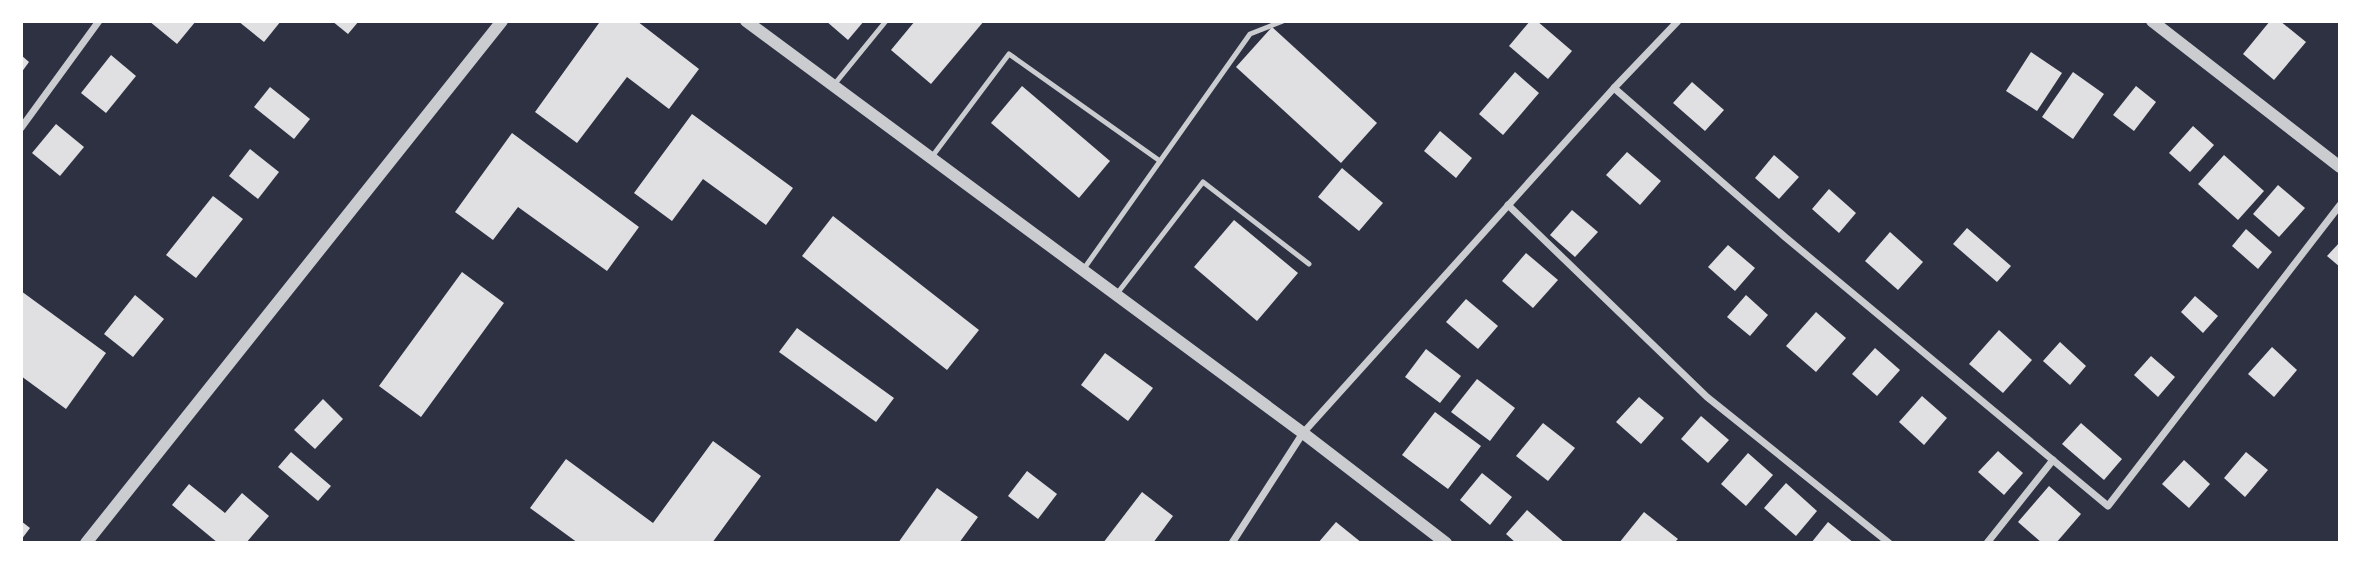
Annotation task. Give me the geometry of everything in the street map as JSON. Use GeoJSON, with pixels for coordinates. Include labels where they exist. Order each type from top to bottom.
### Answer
{"type":"FeatureCollection","features":[{"type":"Feature","properties":{"kind":"street"},"geometry":{"type":"LineString","coordinates":[[21,128],[99,21]]}},
{"type":"Feature","properties":{"kind":"street"},"geometry":{"type":"LineString","coordinates":[[86,543],[502,21]]}},
{"type":"Feature","properties":{"kind":"street"},"geometry":{"type":"LineString","coordinates":[[746,21],[1303,433],[1446,543]]}},
{"type":"Feature","properties":{"kind":"street"},"geometry":{"type":"LineString","coordinates":[[1232,543],[1303,433],[1614,88],[1678,21]]}},
{"type":"Feature","properties":{"kind":"street"},"geometry":{"type":"LineString","coordinates":[[2152,21],[2340,167]]}},
{"type":"Feature","properties":{"kind":"street"},"geometry":{"type":"LineString","coordinates":[[1614,88],[1785,237],[2108,506],[2340,205]]}},
{"type":"Feature","properties":{"kind":"street"},"geometry":{"type":"LineString","coordinates":[[1508,205],[1707,397],[1889,543]]}},
{"type":"Feature","properties":{"kind":"street"},"geometry":{"type":"LineString","coordinates":[[1987,543],[2053,460]]}},
{"type":"Feature","properties":{"kind":"lane"},"geometry":{"type":"LineString","coordinates":[[834,86],[886,21]]}},
{"type":"Feature","properties":{"kind":"lane"},"geometry":{"type":"LineString","coordinates":[[1083,270],[1250,34],[1283,21]]}},
{"type":"Feature","properties":{"kind":"lane"},"geometry":{"type":"LineString","coordinates":[[931,158],[1009,54],[1160,160]]}},
{"type":"Feature","properties":{"kind":"lane"},"geometry":{"type":"LineString","coordinates":[[1116,295],[1203,182],[1308,264]]}},
{"type":"Feature","properties":{"kind":"building"},"geometry":{"type":"Polygon","coordinates":[[[149,21],[196,21],[177,44],[149,21]]]}},
{"type":"Feature","properties":{"kind":"building"},"geometry":{"type":"Polygon","coordinates":[[[238,21],[281,21],[264,42],[238,21]]]}},
{"type":"Feature","properties":{"kind":"building"},"geometry":{"type":"Polygon","coordinates":[[[332,21],[359,21],[348,34],[332,21]]]}},
{"type":"Feature","properties":{"kind":"building"},"geometry":{"type":"Polygon","coordinates":[[[637,21],[699,69],[669,109],[627,77],[577,143],[535,112],[599,23],[637,21]]]}},
{"type":"Feature","properties":{"kind":"building"},"geometry":{"type":"Polygon","coordinates":[[[826,21],[864,21],[848,40],[826,21]]]}},
{"type":"Feature","properties":{"kind":"building"},"geometry":{"type":"Polygon","coordinates":[[[915,21],[984,21],[931,84],[891,50],[915,21]]]}},
{"type":"Feature","properties":{"kind":"building"},"geometry":{"type":"Polygon","coordinates":[[[1530,21],[1537,21],[1572,51],[1548,79],[1509,46],[1530,21]]]}},
{"type":"Feature","properties":{"kind":"building"},"geometry":{"type":"Polygon","coordinates":[[[2270,21],[2280,21],[2306,42],[2274,80],[2243,54],[2270,21]]]}},
{"type":"Feature","properties":{"kind":"building"},"geometry":{"type":"Polygon","coordinates":[[[1272,27],[1377,123],[1341,163],[1236,67],[1272,27]]]}},
{"type":"Feature","properties":{"kind":"building"},"geometry":{"type":"Polygon","coordinates":[[[2031,52],[2062,73],[2037,111],[2006,91],[2031,52]]]}},
{"type":"Feature","properties":{"kind":"building"},"geometry":{"type":"Polygon","coordinates":[[[21,55],[29,62],[21,73],[21,55]]]}},
{"type":"Feature","properties":{"kind":"building"},"geometry":{"type":"Polygon","coordinates":[[[111,55],[136,76],[106,113],[81,93],[111,55]]]}},
{"type":"Feature","properties":{"kind":"building"},"geometry":{"type":"Polygon","coordinates":[[[1515,72],[1539,93],[1503,135],[1479,114],[1515,72]]]}},
{"type":"Feature","properties":{"kind":"building"},"geometry":{"type":"Polygon","coordinates":[[[2073,72],[2104,94],[2073,139],[2042,117],[2073,72]]]}},
{"type":"Feature","properties":{"kind":"building"},"geometry":{"type":"Polygon","coordinates":[[[1692,82],[1724,110],[1705,131],[1673,103],[1692,82]]]}},
{"type":"Feature","properties":{"kind":"building"},"geometry":{"type":"Polygon","coordinates":[[[1022,86],[1110,161],[1079,198],[991,123],[1022,86]]]}},
{"type":"Feature","properties":{"kind":"building"},"geometry":{"type":"Polygon","coordinates":[[[2136,86],[2156,102],[2134,131],[2113,115],[2136,86]]]}},
{"type":"Feature","properties":{"kind":"building"},"geometry":{"type":"Polygon","coordinates":[[[270,87],[310,119],[294,139],[254,107],[270,87]]]}},
{"type":"Feature","properties":{"kind":"building"},"geometry":{"type":"Polygon","coordinates":[[[692,114],[793,188],[766,225],[703,179],[672,221],[634,193],[692,114]]]}},
{"type":"Feature","properties":{"kind":"building"},"geometry":{"type":"Polygon","coordinates":[[[56,124],[84,147],[60,176],[32,153],[56,124]]]}},
{"type":"Feature","properties":{"kind":"building"},"geometry":{"type":"Polygon","coordinates":[[[2193,126],[2214,145],[2190,172],[2169,153],[2193,126]]]}},
{"type":"Feature","properties":{"kind":"building"},"geometry":{"type":"Polygon","coordinates":[[[1440,131],[1472,158],[1456,178],[1424,151],[1440,131]]]}},
{"type":"Feature","properties":{"kind":"building"},"geometry":{"type":"Polygon","coordinates":[[[512,133],[639,227],[607,271],[518,207],[493,240],[455,212],[512,133]]]}},
{"type":"Feature","properties":{"kind":"building"},"geometry":{"type":"Polygon","coordinates":[[[250,149],[279,172],[258,199],[229,176],[250,149]]]}},
{"type":"Feature","properties":{"kind":"building"},"geometry":{"type":"Polygon","coordinates":[[[1627,152],[1661,181],[1640,205],[1606,175],[1627,152]]]}},
{"type":"Feature","properties":{"kind":"building"},"geometry":{"type":"Polygon","coordinates":[[[1774,155],[1799,177],[1779,199],[1755,178],[1774,155]]]}},
{"type":"Feature","properties":{"kind":"building"},"geometry":{"type":"Polygon","coordinates":[[[2224,155],[2264,191],[2238,220],[2198,184],[2224,155]]]}},
{"type":"Feature","properties":{"kind":"building"},"geometry":{"type":"Polygon","coordinates":[[[1342,168],[1383,203],[1359,231],[1318,197],[1342,168]]]}},
{"type":"Feature","properties":{"kind":"building"},"geometry":{"type":"Polygon","coordinates":[[[2278,185],[2305,208],[2279,237],[2253,214],[2278,185]]]}},
{"type":"Feature","properties":{"kind":"building"},"geometry":{"type":"Polygon","coordinates":[[[1829,189],[1856,213],[1839,233],[1812,209],[1829,189]]]}},
{"type":"Feature","properties":{"kind":"building"},"geometry":{"type":"Polygon","coordinates":[[[213,196],[243,219],[196,278],[166,255],[213,196]]]}},
{"type":"Feature","properties":{"kind":"building"},"geometry":{"type":"Polygon","coordinates":[[[1572,210],[1598,232],[1575,257],[1550,235],[1572,210]]]}},
{"type":"Feature","properties":{"kind":"building"},"geometry":{"type":"Polygon","coordinates":[[[833,216],[979,330],[947,370],[802,256],[833,216]]]}},
{"type":"Feature","properties":{"kind":"building"},"geometry":{"type":"Polygon","coordinates":[[[1234,220],[1298,273],[1257,321],[1194,267],[1234,220]]]}},
{"type":"Feature","properties":{"kind":"building"},"geometry":{"type":"Polygon","coordinates":[[[1967,228],[2011,266],[1997,282],[1953,244],[1967,228]]]}},
{"type":"Feature","properties":{"kind":"building"},"geometry":{"type":"Polygon","coordinates":[[[2246,229],[2272,252],[2258,269],[2232,246],[2246,229]]]}},
{"type":"Feature","properties":{"kind":"building"},"geometry":{"type":"Polygon","coordinates":[[[1890,232],[1923,262],[1898,290],[1865,261],[1890,232]]]}},
{"type":"Feature","properties":{"kind":"building"},"geometry":{"type":"Polygon","coordinates":[[[2340,242],[2340,267],[2327,256],[2340,242]]]}},
{"type":"Feature","properties":{"kind":"building"},"geometry":{"type":"Polygon","coordinates":[[[1728,245],[1755,268],[1735,291],[1708,267],[1728,245]]]}},
{"type":"Feature","properties":{"kind":"building"},"geometry":{"type":"Polygon","coordinates":[[[1526,253],[1558,280],[1533,308],[1502,281],[1526,253]]]}},
{"type":"Feature","properties":{"kind":"building"},"geometry":{"type":"Polygon","coordinates":[[[462,272],[504,303],[421,417],[379,386],[462,272]]]}},
{"type":"Feature","properties":{"kind":"building"},"geometry":{"type":"Polygon","coordinates":[[[21,291],[106,353],[66,409],[21,376],[21,291]]]}},
{"type":"Feature","properties":{"kind":"building"},"geometry":{"type":"Polygon","coordinates":[[[135,295],[164,319],[133,357],[104,334],[135,295]]]}},
{"type":"Feature","properties":{"kind":"building"},"geometry":{"type":"Polygon","coordinates":[[[1746,295],[1768,315],[1750,336],[1727,317],[1746,295]]]}},
{"type":"Feature","properties":{"kind":"building"},"geometry":{"type":"Polygon","coordinates":[[[2195,296],[2218,316],[2203,333],[2181,312],[2195,296]]]}},
{"type":"Feature","properties":{"kind":"building"},"geometry":{"type":"Polygon","coordinates":[[[1466,299],[1498,326],[1478,349],[1446,322],[1466,299]]]}},
{"type":"Feature","properties":{"kind":"building"},"geometry":{"type":"Polygon","coordinates":[[[1816,312],[1846,338],[1816,372],[1786,346],[1816,312]]]}},
{"type":"Feature","properties":{"kind":"building"},"geometry":{"type":"Polygon","coordinates":[[[797,328],[894,398],[876,422],[779,352],[797,328]]]}},
{"type":"Feature","properties":{"kind":"building"},"geometry":{"type":"Polygon","coordinates":[[[1999,330],[2032,360],[2003,393],[1969,364],[1999,330]]]}},
{"type":"Feature","properties":{"kind":"building"},"geometry":{"type":"Polygon","coordinates":[[[2060,342],[2086,366],[2070,385],[2043,361],[2060,342]]]}},
{"type":"Feature","properties":{"kind":"building"},"geometry":{"type":"Polygon","coordinates":[[[2272,347],[2297,370],[2274,397],[2248,374],[2272,347]]]}},
{"type":"Feature","properties":{"kind":"building"},"geometry":{"type":"Polygon","coordinates":[[[1875,348],[1900,370],[1877,396],[1852,374],[1875,348]]]}},
{"type":"Feature","properties":{"kind":"building"},"geometry":{"type":"Polygon","coordinates":[[[1426,349],[1461,376],[1440,403],[1405,377],[1426,349]]]}},
{"type":"Feature","properties":{"kind":"building"},"geometry":{"type":"Polygon","coordinates":[[[1105,353],[1153,388],[1128,421],[1081,385],[1105,353]]]}},
{"type":"Feature","properties":{"kind":"building"},"geometry":{"type":"Polygon","coordinates":[[[2151,356],[2175,377],[2158,397],[2134,375],[2151,356]]]}},
{"type":"Feature","properties":{"kind":"building"},"geometry":{"type":"Polygon","coordinates":[[[1477,379],[1515,408],[1490,441],[1451,412],[1477,379]]]}},
{"type":"Feature","properties":{"kind":"building"},"geometry":{"type":"Polygon","coordinates":[[[1922,396],[1947,418],[1924,445],[1899,422],[1922,396]]]}},
{"type":"Feature","properties":{"kind":"building"},"geometry":{"type":"Polygon","coordinates":[[[1639,397],[1664,418],[1641,444],[1616,422],[1639,397]]]}},
{"type":"Feature","properties":{"kind":"building"},"geometry":{"type":"Polygon","coordinates":[[[323,399],[343,419],[315,449],[294,430],[323,399]]]}},
{"type":"Feature","properties":{"kind":"building"},"geometry":{"type":"Polygon","coordinates":[[[1435,412],[1481,446],[1448,489],[1402,455],[1435,412]]]}},
{"type":"Feature","properties":{"kind":"building"},"geometry":{"type":"Polygon","coordinates":[[[1701,416],[1729,440],[1708,463],[1681,439],[1701,416]]]}},
{"type":"Feature","properties":{"kind":"building"},"geometry":{"type":"Polygon","coordinates":[[[1543,423],[1575,448],[1548,481],[1516,456],[1543,423]]]}},
{"type":"Feature","properties":{"kind":"building"},"geometry":{"type":"Polygon","coordinates":[[[2081,423],[2122,459],[2104,480],[2062,444],[2081,423]]]}},
{"type":"Feature","properties":{"kind":"building"},"geometry":{"type":"Polygon","coordinates":[[[713,441],[761,476],[712,543],[578,543],[530,508],[566,459],[653,523],[713,441]]]}},
{"type":"Feature","properties":{"kind":"building"},"geometry":{"type":"Polygon","coordinates":[[[1998,451],[2023,473],[2004,495],[1978,472],[1998,451]]]}},
{"type":"Feature","properties":{"kind":"building"},"geometry":{"type":"Polygon","coordinates":[[[291,452],[331,486],[318,501],[278,467],[291,452]]]}},
{"type":"Feature","properties":{"kind":"building"},"geometry":{"type":"Polygon","coordinates":[[[2246,452],[2268,470],[2245,497],[2224,478],[2246,452]]]}},
{"type":"Feature","properties":{"kind":"building"},"geometry":{"type":"Polygon","coordinates":[[[1748,453],[1773,475],[1746,506],[1721,484],[1748,453]]]}},
{"type":"Feature","properties":{"kind":"building"},"geometry":{"type":"Polygon","coordinates":[[[2184,460],[2210,484],[2189,508],[2162,484],[2184,460]]]}},
{"type":"Feature","properties":{"kind":"building"},"geometry":{"type":"Polygon","coordinates":[[[1027,471],[1057,494],[1038,519],[1008,496],[1027,471]]]}},
{"type":"Feature","properties":{"kind":"building"},"geometry":{"type":"Polygon","coordinates":[[[1482,473],[1512,497],[1490,525],[1460,500],[1482,473]]]}},
{"type":"Feature","properties":{"kind":"building"},"geometry":{"type":"Polygon","coordinates":[[[1786,483],[1817,511],[1796,536],[1764,508],[1786,483]]]}},
{"type":"Feature","properties":{"kind":"building"},"geometry":{"type":"Polygon","coordinates":[[[189,484],[225,513],[242,493],[269,516],[246,543],[218,543],[172,505],[189,484]]]}},
{"type":"Feature","properties":{"kind":"building"},"geometry":{"type":"Polygon","coordinates":[[[2049,486],[2081,514],[2056,543],[2042,543],[2018,522],[2049,486]]]}},
{"type":"Feature","properties":{"kind":"building"},"geometry":{"type":"Polygon","coordinates":[[[937,488],[978,517],[959,543],[898,543],[937,488]]]}},
{"type":"Feature","properties":{"kind":"building"},"geometry":{"type":"Polygon","coordinates":[[[1142,492],[1173,516],[1153,543],[1103,543],[1142,492]]]}},
{"type":"Feature","properties":{"kind":"building"},"geometry":{"type":"Polygon","coordinates":[[[1527,510],[1565,543],[1516,543],[1506,534],[1527,510]]]}},
{"type":"Feature","properties":{"kind":"building"},"geometry":{"type":"Polygon","coordinates":[[[1644,512],[1678,539],[1674,543],[1619,543],[1644,512]]]}},
{"type":"Feature","properties":{"kind":"building"},"geometry":{"type":"Polygon","coordinates":[[[21,521],[30,528],[21,540],[21,521]]]}},
{"type":"Feature","properties":{"kind":"building"},"geometry":{"type":"Polygon","coordinates":[[[1336,522],[1362,543],[1318,543],[1336,522]]]}},
{"type":"Feature","properties":{"kind":"building"},"geometry":{"type":"Polygon","coordinates":[[[1828,522],[1854,543],[1811,543],[1828,522]]]}}]}
